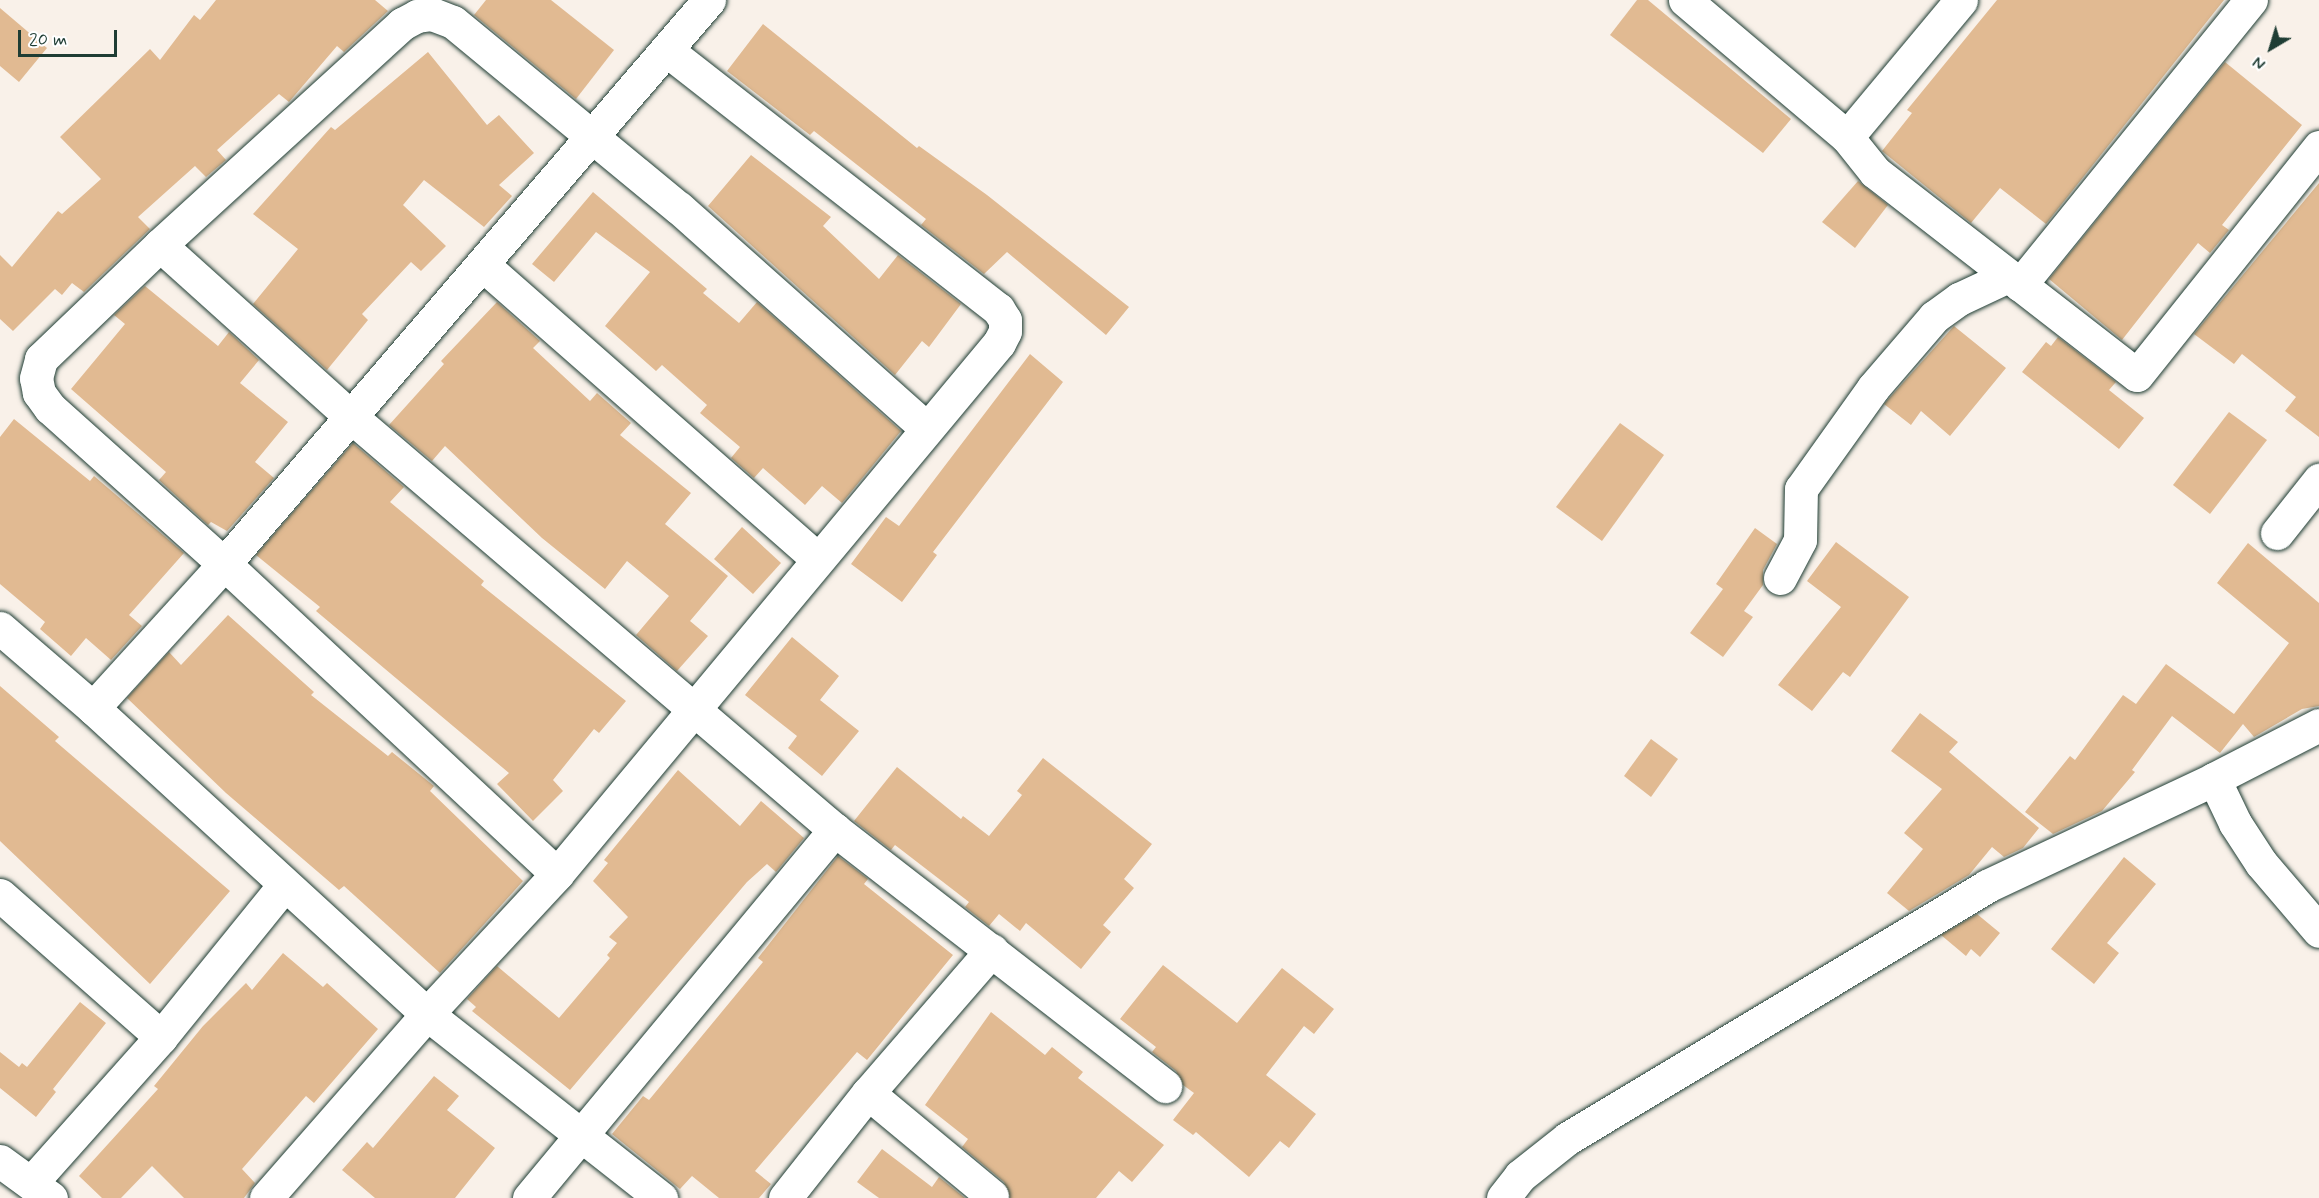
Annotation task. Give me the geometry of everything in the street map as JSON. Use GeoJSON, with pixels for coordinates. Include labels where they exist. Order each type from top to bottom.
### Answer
{"type":"FeatureCollection","features":[{"type":"Feature","properties":{"kind":"street"},"geometry":{"type":"LineString","coordinates":[[93,708],[224,564],[349,415],[594,138],[709,0]]}},
{"type":"Feature","properties":{"kind":"street"},"geometry":{"type":"LineString","coordinates":[[1686,0],[1847,137],[1875,172],[2137,375],[2319,147]]}},
{"type":"Feature","properties":{"kind":"street"},"geometry":{"type":"LineString","coordinates":[[1847,137],[1960,0]]}},
{"type":"Feature","properties":{"kind":"street"},"geometry":{"type":"LineString","coordinates":[[1780,578],[1800,540],[1801,489],[1867,397],[1934,317],[1959,299],[2014,280],[2250,0]]}},
{"type":"Feature","properties":{"kind":"street"},"geometry":{"type":"LineString","coordinates":[[557,874],[224,564],[50,408],[39,393],[36,378],[41,359],[160,245],[402,24],[417,16],[432,14],[453,22],[594,138],[926,428]]}},
{"type":"Feature","properties":{"kind":"street"},"geometry":{"type":"LineString","coordinates":[[266,1198],[427,1014],[557,874],[816,558],[999,343],[1005,320],[998,309],[666,50]]}},
{"type":"Feature","properties":{"kind":"street"},"geometry":{"type":"LineString","coordinates":[[160,245],[349,415],[835,830],[1166,1086]]}},
{"type":"Feature","properties":{"kind":"street"},"geometry":{"type":"LineString","coordinates":[[483,266],[816,558]]}},
{"type":"Feature","properties":{"kind":"street"},"geometry":{"type":"LineString","coordinates":[[2277,533],[2319,480]]}},
{"type":"Feature","properties":{"kind":"street"},"geometry":{"type":"LineString","coordinates":[[0,628],[93,708],[427,1014],[661,1198]]}},
{"type":"Feature","properties":{"kind":"street"},"geometry":{"type":"LineString","coordinates":[[1511,1195],[1520,1176],[1568,1138],[1987,886],[2214,779],[2319,724]]}},
{"type":"Feature","properties":{"kind":"street"},"geometry":{"type":"LineString","coordinates":[[2214,779],[2235,823],[2261,862],[2319,931]]}},
{"type":"Feature","properties":{"kind":"street"},"geometry":{"type":"LineString","coordinates":[[529,1198],[583,1136],[835,830]]}},
{"type":"Feature","properties":{"kind":"street"},"geometry":{"type":"LineString","coordinates":[[0,1161],[41,1191],[284,885]]}},
{"type":"Feature","properties":{"kind":"street"},"geometry":{"type":"LineString","coordinates":[[0,895],[161,1037]]}},
{"type":"Feature","properties":{"kind":"street"},"geometry":{"type":"LineString","coordinates":[[785,1198],[868,1093],[992,950]]}},
{"type":"Feature","properties":{"kind":"street"},"geometry":{"type":"LineString","coordinates":[[868,1093],[992,1196]]}},
{"type":"Feature","properties":{"kind":"building"},"geometry":{"type":"Polygon","coordinates":[[[216,0],[375,0],[388,11],[344,52],[337,46],[289,102],[279,94],[217,150],[226,160],[206,177],[195,166],[138,217],[150,229],[84,292],[72,283],[62,295],[55,289],[13,331],[0,319],[0,255],[12,267],[58,211],[62,214],[101,179],[60,137],[150,49],[160,60],[194,15],[200,20],[216,0]]]}},
{"type":"Feature","properties":{"kind":"building"},"geometry":{"type":"Polygon","coordinates":[[[486,0],[551,0],[614,50],[576,99],[474,15],[486,0]]]}},
{"type":"Feature","properties":{"kind":"building"},"geometry":{"type":"Polygon","coordinates":[[[1637,0],[1648,0],[1791,119],[1763,153],[1610,35],[1637,0]]]}},
{"type":"Feature","properties":{"kind":"building"},"geometry":{"type":"Polygon","coordinates":[[[1997,0],[2224,0],[2046,224],[2000,188],[1971,223],[1882,151],[1912,113],[1907,110],[1997,0]]]}},
{"type":"Feature","properties":{"kind":"building"},"geometry":{"type":"Polygon","coordinates":[[[0,8],[47,48],[19,82],[0,66],[0,8]]]}},
{"type":"Feature","properties":{"kind":"building"},"geometry":{"type":"Polygon","coordinates":[[[763,24],[917,148],[919,146],[987,195],[1129,307],[1106,335],[1007,252],[984,274],[921,225],[926,219],[814,131],[810,135],[727,71],[763,24]]]}},
{"type":"Feature","properties":{"kind":"building"},"geometry":{"type":"Polygon","coordinates":[[[428,52],[487,125],[499,115],[534,153],[499,185],[512,196],[484,227],[424,180],[403,205],[446,246],[421,271],[411,262],[362,314],[368,320],[327,370],[253,304],[298,249],[253,214],[331,127],[335,130],[428,52]]]}},
{"type":"Feature","properties":{"kind":"building"},"geometry":{"type":"Polygon","coordinates":[[[2225,62],[2302,125],[2222,225],[2229,230],[2210,253],[2198,243],[2122,340],[2049,279],[2225,62]]]}},
{"type":"Feature","properties":{"kind":"building"},"geometry":{"type":"Polygon","coordinates":[[[751,155],[831,217],[823,226],[879,279],[898,255],[961,304],[929,347],[922,341],[895,375],[708,206],[751,155]]]}},
{"type":"Feature","properties":{"kind":"building"},"geometry":{"type":"Polygon","coordinates":[[[1858,181],[1888,205],[1855,248],[1822,222],[1858,181]]]}},
{"type":"Feature","properties":{"kind":"building"},"geometry":{"type":"Polygon","coordinates":[[[2319,183],[2319,437],[2285,411],[2296,397],[2242,354],[2234,364],[2194,334],[2319,183]]]}},
{"type":"Feature","properties":{"kind":"building"},"geometry":{"type":"Polygon","coordinates":[[[593,192],[707,289],[703,293],[739,323],[757,302],[901,431],[842,503],[822,486],[805,505],[763,468],[754,478],[731,458],[740,447],[700,413],[707,405],[662,365],[656,371],[605,326],[650,272],[596,232],[554,282],[532,264],[593,192]]]}},
{"type":"Feature","properties":{"kind":"building"},"geometry":{"type":"Polygon","coordinates":[[[145,286],[218,346],[229,332],[259,360],[240,383],[288,422],[255,462],[274,478],[227,531],[211,522],[208,525],[159,480],[166,472],[71,389],[125,324],[114,315],[145,286]]]}},
{"type":"Feature","properties":{"kind":"building"},"geometry":{"type":"Polygon","coordinates":[[[497,302],[540,341],[533,348],[590,401],[597,393],[631,423],[620,435],[691,493],[665,524],[728,576],[690,621],[708,636],[677,671],[636,635],[669,596],[627,561],[605,589],[542,538],[445,446],[432,461],[389,425],[444,364],[441,361],[497,302]]]}},
{"type":"Feature","properties":{"kind":"building"},"geometry":{"type":"Polygon","coordinates":[[[1954,326],[2006,368],[1950,436],[1921,411],[1911,425],[1884,404],[1954,326]]]}},
{"type":"Feature","properties":{"kind":"building"},"geometry":{"type":"Polygon","coordinates":[[[2058,337],[2116,382],[2109,390],[2144,418],[2119,449],[2022,372],[2046,342],[2051,346],[2058,337]]]}},
{"type":"Feature","properties":{"kind":"building"},"geometry":{"type":"Polygon","coordinates":[[[1030,354],[1063,382],[933,552],[937,555],[902,602],[851,564],[886,517],[899,526],[1030,354]]]}},
{"type":"Feature","properties":{"kind":"building"},"geometry":{"type":"Polygon","coordinates":[[[2229,412],[2267,440],[2210,514],[2173,485],[2229,412]]]}},
{"type":"Feature","properties":{"kind":"building"},"geometry":{"type":"Polygon","coordinates":[[[14,419],[90,481],[94,476],[184,553],[129,615],[142,626],[111,660],[86,638],[71,656],[40,629],[45,622],[0,584],[0,437],[14,419]]]}},
{"type":"Feature","properties":{"kind":"building"},"geometry":{"type":"Polygon","coordinates":[[[1620,423],[1664,455],[1602,541],[1556,507],[1620,423]]]}},
{"type":"Feature","properties":{"kind":"building"},"geometry":{"type":"Polygon","coordinates":[[[353,443],[404,487],[390,502],[484,581],[481,585],[626,701],[599,733],[594,729],[553,780],[563,791],[533,821],[497,784],[509,773],[316,611],[320,607],[256,555],[353,443]]]}},
{"type":"Feature","properties":{"kind":"building"},"geometry":{"type":"Polygon","coordinates":[[[742,527],[781,563],[753,594],[714,559],[742,527]]]}},
{"type":"Feature","properties":{"kind":"building"},"geometry":{"type":"Polygon","coordinates":[[[1755,528],[1777,544],[1763,570],[1763,585],[1744,611],[1753,617],[1723,657],[1690,633],[1723,589],[1716,584],[1755,528]]]}},
{"type":"Feature","properties":{"kind":"building"},"geometry":{"type":"Polygon","coordinates":[[[1836,542],[1909,597],[1850,677],[1843,672],[1812,711],[1778,685],[1841,607],[1807,581],[1836,542]]]}},
{"type":"Feature","properties":{"kind":"building"},"geometry":{"type":"Polygon","coordinates":[[[2248,543],[2319,603],[2319,706],[2302,709],[2254,737],[2243,724],[2220,753],[2172,716],[2132,770],[2135,772],[2102,811],[2053,834],[2025,812],[2070,756],[2075,760],[2123,695],[2136,704],[2166,664],[2234,714],[2289,643],[2217,583],[2248,543]]]}},
{"type":"Feature","properties":{"kind":"building"},"geometry":{"type":"Polygon","coordinates":[[[228,615],[314,692],[311,695],[388,756],[392,752],[434,786],[430,791],[523,881],[440,973],[344,886],[339,890],[226,793],[127,698],[169,652],[181,665],[228,615]]]}},
{"type":"Feature","properties":{"kind":"building"},"geometry":{"type":"Polygon","coordinates":[[[792,637],[839,676],[820,700],[859,731],[822,776],[788,748],[797,736],[745,695],[792,637]]]}},
{"type":"Feature","properties":{"kind":"building"},"geometry":{"type":"Polygon","coordinates":[[[0,686],[59,737],[55,741],[230,891],[150,984],[0,841],[0,686]]]}},
{"type":"Feature","properties":{"kind":"building"},"geometry":{"type":"Polygon","coordinates":[[[1920,713],[1958,742],[1949,752],[2039,828],[2023,848],[2004,857],[1992,847],[1969,875],[1909,911],[1887,893],[1923,849],[1904,833],[1942,789],[1891,751],[1920,713]]]}},
{"type":"Feature","properties":{"kind":"building"},"geometry":{"type":"Polygon","coordinates":[[[1651,739],[1678,759],[1651,797],[1624,776],[1651,739]]]}},
{"type":"Feature","properties":{"kind":"building"},"geometry":{"type":"Polygon","coordinates":[[[1043,758],[1152,844],[1124,879],[1134,888],[1103,925],[1111,932],[1081,969],[1026,923],[1020,931],[999,914],[989,926],[965,907],[969,902],[895,845],[891,850],[854,821],[897,767],[961,819],[963,816],[989,836],[1022,795],[1017,791],[1043,758]]]}},
{"type":"Feature","properties":{"kind":"building"},"geometry":{"type":"Polygon","coordinates":[[[678,770],[740,826],[761,801],[804,838],[776,872],[767,864],[747,882],[570,1090],[472,1011],[476,1007],[467,999],[497,966],[559,1018],[610,958],[607,955],[617,943],[609,937],[628,917],[593,881],[608,863],[604,860],[678,770]]]}},
{"type":"Feature","properties":{"kind":"building"},"geometry":{"type":"Polygon","coordinates":[[[838,856],[868,879],[864,884],[953,955],[867,1060],[857,1052],[755,1171],[771,1184],[759,1198],[719,1198],[692,1176],[680,1189],[612,1134],[643,1096],[649,1100],[763,962],[758,958],[838,856]]]}},
{"type":"Feature","properties":{"kind":"building"},"geometry":{"type":"Polygon","coordinates":[[[2124,857],[2156,884],[2107,943],[2119,953],[2094,984],[2051,949],[2124,857]]]}},
{"type":"Feature","properties":{"kind":"building"},"geometry":{"type":"Polygon","coordinates":[[[1977,914],[2000,933],[1980,957],[1971,949],[1966,956],[1941,935],[1977,914]]]}},
{"type":"Feature","properties":{"kind":"building"},"geometry":{"type":"Polygon","coordinates":[[[283,953],[323,987],[327,983],[378,1029],[314,1103],[306,1096],[242,1169],[255,1183],[244,1198],[184,1198],[152,1166],[121,1198],[102,1198],[79,1176],[158,1089],[154,1086],[203,1026],[246,983],[252,990],[283,953]]]}},
{"type":"Feature","properties":{"kind":"building"},"geometry":{"type":"Polygon","coordinates":[[[1163,965],[1237,1023],[1282,968],[1334,1009],[1314,1034],[1304,1026],[1266,1075],[1316,1114],[1289,1148],[1280,1141],[1249,1177],[1196,1132],[1193,1135],[1173,1120],[1194,1093],[1183,1085],[1176,1071],[1152,1052],[1156,1047],[1120,1019],[1163,965]]]}},
{"type":"Feature","properties":{"kind":"building"},"geometry":{"type":"Polygon","coordinates":[[[80,1002],[106,1023],[53,1089],[56,1092],[36,1117],[0,1088],[0,1052],[19,1067],[22,1063],[27,1067],[80,1002]]]}},
{"type":"Feature","properties":{"kind":"building"},"geometry":{"type":"Polygon","coordinates":[[[991,1012],[1045,1055],[1052,1047],[1083,1072],[1078,1078],[1164,1145],[1132,1182],[1119,1171],[1096,1198],[1010,1198],[1004,1182],[962,1147],[968,1139],[925,1105],[991,1012]]]}},
{"type":"Feature","properties":{"kind":"building"},"geometry":{"type":"Polygon","coordinates":[[[434,1076],[459,1096],[447,1110],[495,1148],[455,1198],[375,1198],[342,1170],[367,1142],[373,1148],[434,1076]]]}},
{"type":"Feature","properties":{"kind":"building"},"geometry":{"type":"Polygon","coordinates":[[[882,1149],[932,1187],[939,1177],[965,1198],[879,1198],[857,1182],[882,1149]]]}}]}
